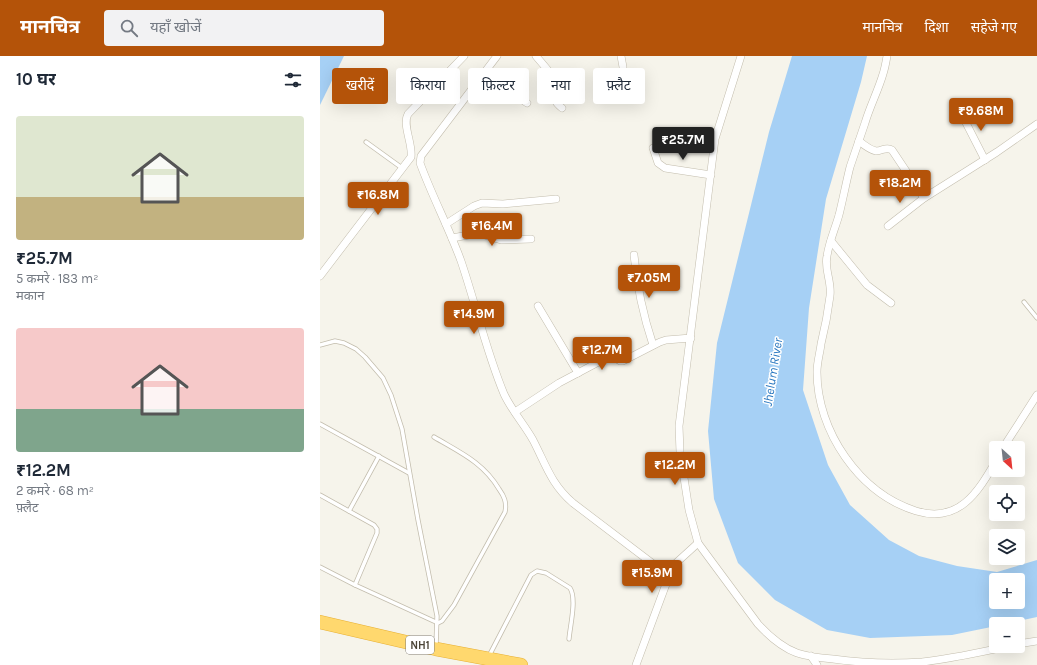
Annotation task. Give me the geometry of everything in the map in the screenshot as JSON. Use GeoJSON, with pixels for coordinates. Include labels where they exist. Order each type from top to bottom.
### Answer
{"type":"FeatureCollection","features":[{"type":"Feature","properties":{"kind":"highway","name":"NH1"},"geometry":{"type":"LineString","coordinates":[[320,622],[487,662],[521,665]]}},
{"type":"Feature","properties":{"kind":"highway","name":"NH1"},"geometry":{"type":"LineString","coordinates":[[320,631],[475,665]]}},
{"type":"Feature","properties":{"kind":"street"},"geometry":{"type":"LineString","coordinates":[[320,276],[410,160],[412,147],[405,118],[464,56]]}},
{"type":"Feature","properties":{"kind":"street"},"geometry":{"type":"LineString","coordinates":[[489,68],[497,56]]}},
{"type":"Feature","properties":{"kind":"street"},"geometry":{"type":"LineString","coordinates":[[536,56],[554,80],[557,89],[555,100],[556,103],[562,108]]}},
{"type":"Feature","properties":{"kind":"street"},"geometry":{"type":"LineString","coordinates":[[621,56],[623,67]]}},
{"type":"Feature","properties":{"kind":"street"},"geometry":{"type":"LineString","coordinates":[[741,56],[715,140],[679,426],[680,452],[689,510],[698,543],[768,636],[796,653],[844,661],[884,663],[914,662],[989,650]]}},
{"type":"Feature","properties":{"kind":"street"},"geometry":{"type":"LineString","coordinates":[[887,56],[884,72],[850,168],[839,215],[826,260],[830,280],[830,296],[817,365],[817,378],[821,403],[827,423],[846,458],[858,474],[886,497],[902,505],[930,514],[942,513],[963,505],[971,499],[989,472]]}},
{"type":"Feature","properties":{"kind":"street"},"geometry":{"type":"LineString","coordinates":[[468,96],[420,159],[452,238],[505,395],[514,412],[529,433],[549,474],[563,494],[669,576]]}},
{"type":"Feature","properties":{"kind":"street"},"geometry":{"type":"LineString","coordinates":[[969,103],[962,115],[985,160]]}},
{"type":"Feature","properties":{"kind":"street"},"geometry":{"type":"LineString","coordinates":[[888,226],[924,198],[985,160],[1037,124]]}},
{"type":"Feature","properties":{"kind":"street"},"geometry":{"type":"LineString","coordinates":[[859,141],[871,149],[878,151],[886,148],[892,150],[924,198]]}},
{"type":"Feature","properties":{"kind":"street"},"geometry":{"type":"LineString","coordinates":[[653,148],[658,163],[665,168],[711,175]]}},
{"type":"Feature","properties":{"kind":"street"},"geometry":{"type":"LineString","coordinates":[[446,224],[474,206],[482,203],[503,204],[556,199]]}},
{"type":"Feature","properties":{"kind":"street"},"geometry":{"type":"LineString","coordinates":[[452,238],[481,234],[501,240],[531,239]]}},
{"type":"Feature","properties":{"kind":"street"},"geometry":{"type":"LineString","coordinates":[[831,241],[867,285],[891,303]]}},
{"type":"Feature","properties":{"kind":"street"},"geometry":{"type":"LineString","coordinates":[[634,255],[644,320],[653,345]]}},
{"type":"Feature","properties":{"kind":"street"},"geometry":{"type":"LineString","coordinates":[[538,306],[578,373]]}},
{"type":"Feature","properties":{"kind":"street"},"geometry":{"type":"LineString","coordinates":[[514,412],[559,383],[610,356],[623,361],[653,345],[666,340],[691,338]]}},
{"type":"Feature","properties":{"kind":"street"},"geometry":{"type":"LineString","coordinates":[[1008,441],[1037,395]]}},
{"type":"Feature","properties":{"kind":"street"},"geometry":{"type":"LineString","coordinates":[[636,665],[669,576],[676,564],[698,543]]}},
{"type":"Feature","properties":{"kind":"street"},"geometry":{"type":"LineString","coordinates":[[1025,643],[1037,641]]}},
{"type":"Feature","properties":{"kind":"street"},"geometry":{"type":"LineString","coordinates":[[811,656],[817,665]]}},
{"type":"Feature","properties":{"kind":"lane"},"geometry":{"type":"LineString","coordinates":[[366,142],[403,169]]}},
{"type":"Feature","properties":{"kind":"lane"},"geometry":{"type":"LineString","coordinates":[[1024,302],[1037,318]]}},
{"type":"Feature","properties":{"kind":"lane"},"geometry":{"type":"LineString","coordinates":[[320,344],[335,341],[344,343],[356,349],[383,378],[391,395],[402,429],[438,623],[435,650]]}},
{"type":"Feature","properties":{"kind":"lane"},"geometry":{"type":"LineString","coordinates":[[320,424],[409,473]]}},
{"type":"Feature","properties":{"kind":"lane"},"geometry":{"type":"LineString","coordinates":[[434,437],[488,472],[505,498],[506,508],[454,604],[442,621],[438,623]]}},
{"type":"Feature","properties":{"kind":"lane"},"geometry":{"type":"LineString","coordinates":[[349,511],[379,456]]}},
{"type":"Feature","properties":{"kind":"lane"},"geometry":{"type":"LineString","coordinates":[[320,495],[374,525],[377,529],[377,533],[355,585]]}},
{"type":"Feature","properties":{"kind":"lane"},"geometry":{"type":"LineString","coordinates":[[320,566],[355,585],[438,623]]}},
{"type":"Feature","properties":{"kind":"lane"},"geometry":{"type":"LineString","coordinates":[[487,662],[531,575],[537,571],[546,573],[570,588],[572,591],[573,599],[569,639]]}},
{"type":"Feature","properties":{"kind":"water"},"geometry":{"type":"Polygon","coordinates":[[[320,56],[344,56],[338,68],[332,68],[332,80],[320,105],[320,56]]]}},
{"type":"Feature","properties":{"kind":"water","name":"Jhelum River"},"geometry":{"type":"Polygon","coordinates":[[[792,56],[867,56],[861,82],[826,199],[809,308],[803,390],[828,465],[850,505],[889,540],[919,556],[957,566],[997,572],[1025,565],[1025,564],[1037,560],[1037,617],[1025,620],[1025,617],[989,617],[989,627],[952,635],[870,638],[827,630],[775,600],[738,563],[714,499],[708,431],[717,343],[769,132],[792,56]]]}}]}
